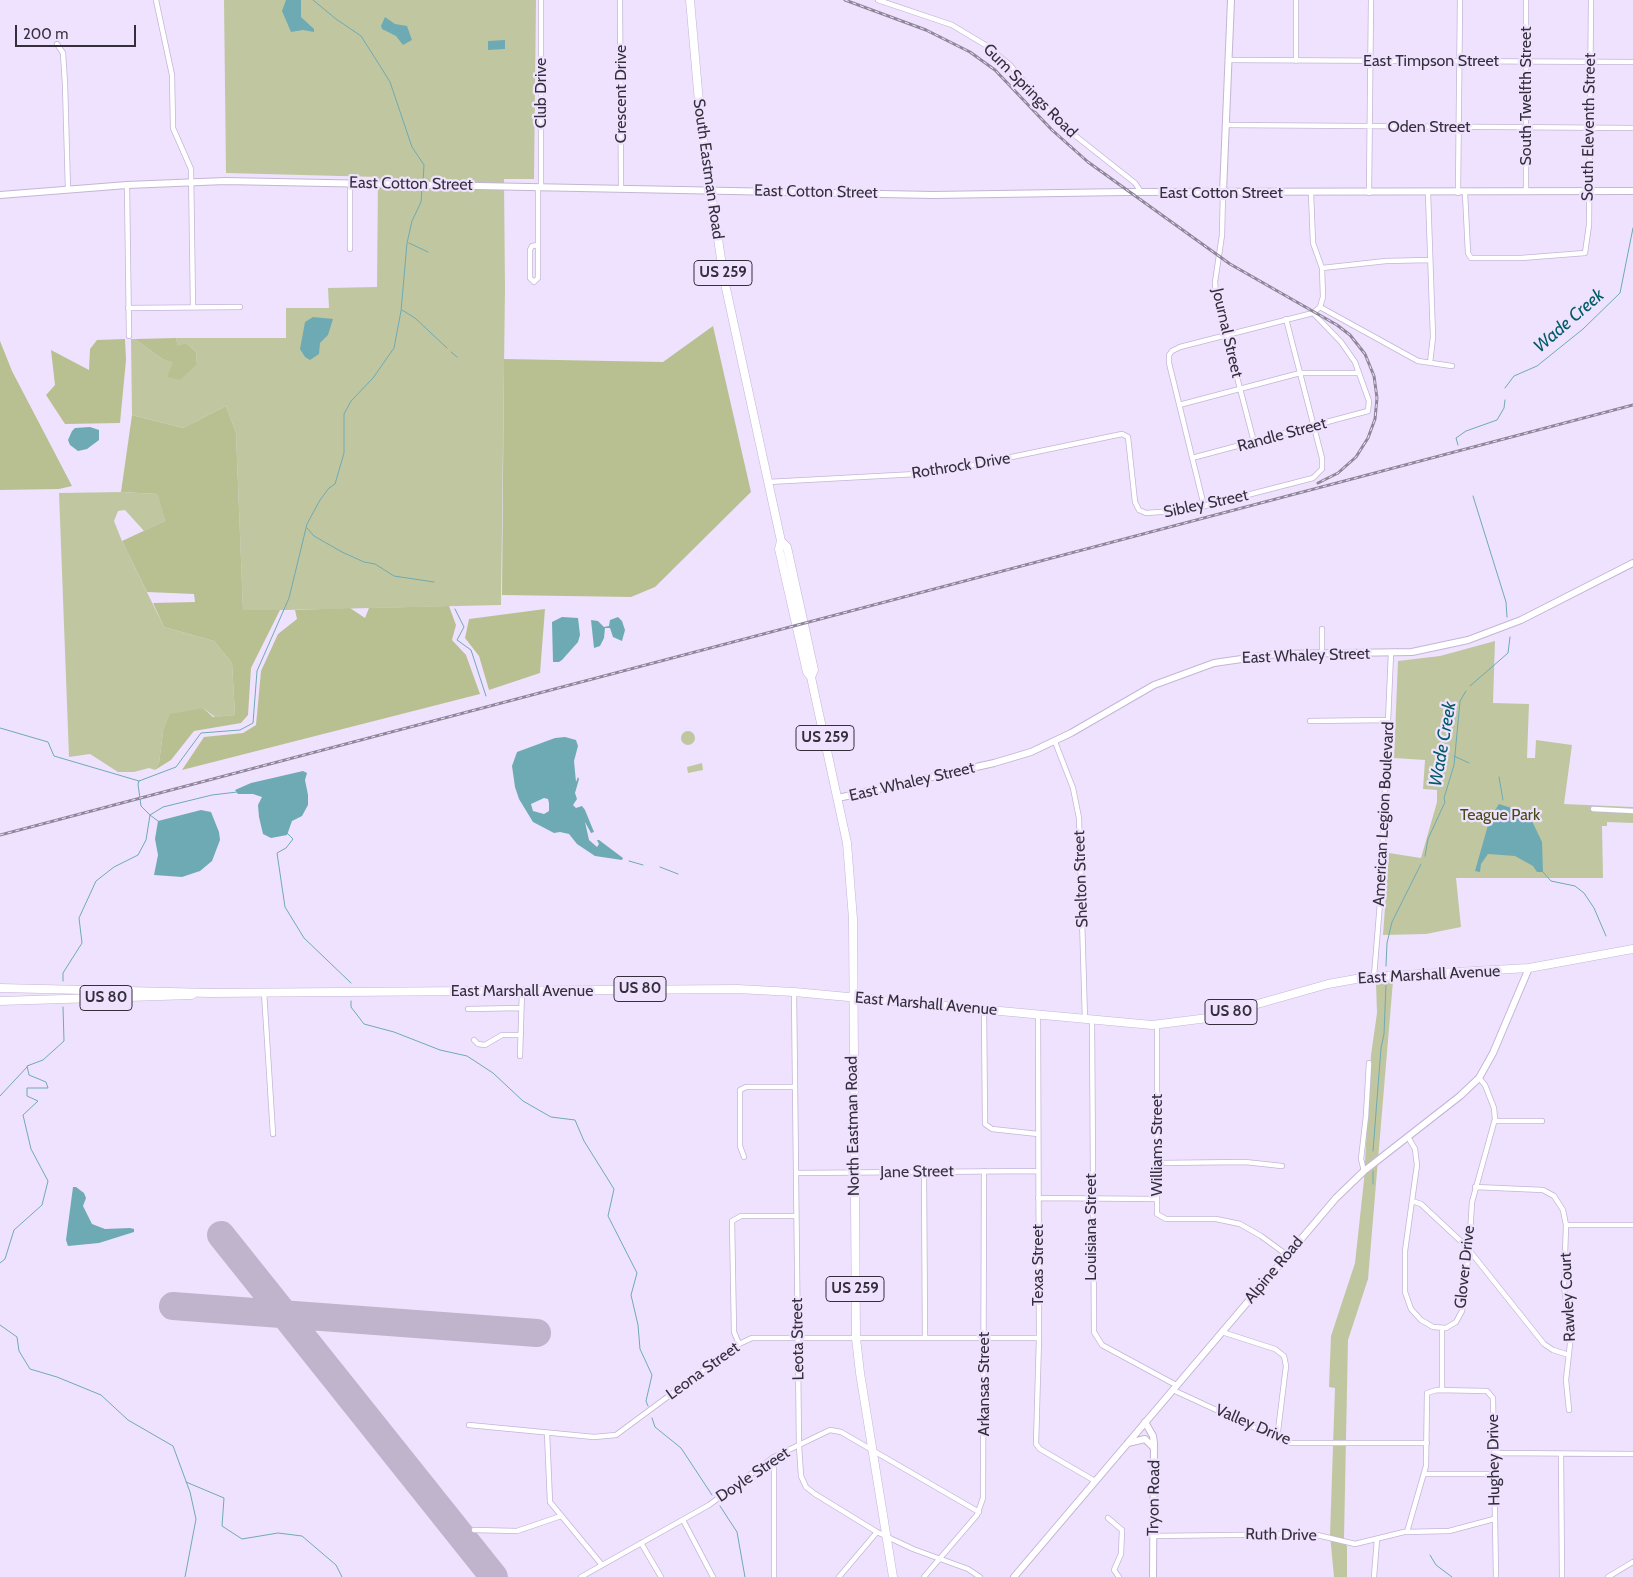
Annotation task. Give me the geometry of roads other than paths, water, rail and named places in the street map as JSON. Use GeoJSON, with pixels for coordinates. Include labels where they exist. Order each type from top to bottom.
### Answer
{"type":"FeatureCollection","features":[{"type":"Feature","properties":{"kind":"main road","name":"South Eastman Road"},"geometry":{"type":"LineString","coordinates":[[690,0],[697,89],[709,190],[727,297],[781,541],[787,547],[800,624]]}},
{"type":"Feature","properties":{"kind":"main road","name":"North Eastman Road"},"geometry":{"type":"LineString","coordinates":[[800,624],[814,670],[811,677],[847,843],[851,881],[856,1338],[893,1577]]}},
{"type":"Feature","properties":{"kind":"main road","name":"East Marshall Avenue"},"geometry":{"type":"LineString","coordinates":[[0,988],[212,993],[678,989],[794,992],[1157,1025],[1208,1018],[1335,983],[1374,976],[1529,968],[1633,949]]}},
{"type":"Feature","properties":{"kind":"main road","name":"East Marshall Avenue"},"geometry":{"type":"LineString","coordinates":[[0,1001],[180,996],[212,993]]}},
{"type":"Feature","properties":{"kind":"street"},"geometry":{"type":"LineString","coordinates":[[156,0],[172,75],[173,128],[189,163],[192,182],[193,307]]}},
{"type":"Feature","properties":{"kind":"street","name":"Club Drive"},"geometry":{"type":"LineString","coordinates":[[538,244],[532,246],[530,250],[530,278],[534,282],[538,278],[541,0]]}},
{"type":"Feature","properties":{"kind":"street","name":"Crescent Drive"},"geometry":{"type":"LineString","coordinates":[[620,0],[621,188]]}},
{"type":"Feature","properties":{"kind":"street","name":"Gum Springs Road"},"geometry":{"type":"LineString","coordinates":[[878,0],[952,25],[988,46],[1010,65],[1058,122],[1135,183],[1141,192]]}},
{"type":"Feature","properties":{"kind":"street"},"geometry":{"type":"LineString","coordinates":[[1223,192],[1231,0]]}},
{"type":"Feature","properties":{"kind":"street"},"geometry":{"type":"LineString","coordinates":[[1296,0],[1296,61]]}},
{"type":"Feature","properties":{"kind":"street"},"geometry":{"type":"LineString","coordinates":[[1369,193],[1371,0]]}},
{"type":"Feature","properties":{"kind":"street"},"geometry":{"type":"LineString","coordinates":[[1460,0],[1459,61],[1462,193]]}},
{"type":"Feature","properties":{"kind":"street","name":"South Twelfth Street"},"geometry":{"type":"LineString","coordinates":[[1526,0],[1526,192]]}},
{"type":"Feature","properties":{"kind":"street","name":"South Eleventh Street"},"geometry":{"type":"LineString","coordinates":[[1462,193],[1470,258],[1521,258],[1585,253],[1588,228],[1590,128],[1590,0]]}},
{"type":"Feature","properties":{"kind":"street"},"geometry":{"type":"LineString","coordinates":[[57,44],[62,53],[65,84],[68,190]]}},
{"type":"Feature","properties":{"kind":"street","name":"East Timpson Street"},"geometry":{"type":"LineString","coordinates":[[1228,60],[1633,62]]}},
{"type":"Feature","properties":{"kind":"street","name":"Oden Street"},"geometry":{"type":"LineString","coordinates":[[1225,125],[1633,128]]}},
{"type":"Feature","properties":{"kind":"street","name":"East Cotton Street"},"geometry":{"type":"LineString","coordinates":[[0,196],[127,185],[192,182],[350,183],[940,195],[1141,192],[1633,192]]}},
{"type":"Feature","properties":{"kind":"street"},"geometry":{"type":"LineString","coordinates":[[350,183],[350,249]]}},
{"type":"Feature","properties":{"kind":"street"},"geometry":{"type":"LineString","coordinates":[[127,185],[129,336]]}},
{"type":"Feature","properties":{"kind":"street","name":"Journal Street"},"geometry":{"type":"LineString","coordinates":[[1223,192],[1222,238],[1215,291],[1254,442]]}},
{"type":"Feature","properties":{"kind":"street"},"geometry":{"type":"LineString","coordinates":[[1204,506],[1169,363],[1170,353],[1180,347],[1313,313],[1320,307],[1323,298],[1322,268],[1313,243],[1311,193]]}},
{"type":"Feature","properties":{"kind":"street"},"geometry":{"type":"LineString","coordinates":[[1428,193],[1433,336],[1430,363]]}},
{"type":"Feature","properties":{"kind":"street"},"geometry":{"type":"LineString","coordinates":[[1322,268],[1386,261],[1429,260]]}},
{"type":"Feature","properties":{"kind":"street"},"geometry":{"type":"LineString","coordinates":[[128,308],[240,307]]}},
{"type":"Feature","properties":{"kind":"street"},"geometry":{"type":"LineString","coordinates":[[1320,307],[1418,361],[1452,366]]}},
{"type":"Feature","properties":{"kind":"street"},"geometry":{"type":"LineString","coordinates":[[1313,313],[1344,346],[1360,373]]}},
{"type":"Feature","properties":{"kind":"street"},"geometry":{"type":"LineString","coordinates":[[1286,319],[1314,427]]}},
{"type":"Feature","properties":{"kind":"street"},"geometry":{"type":"LineString","coordinates":[[1179,405],[1300,373],[1360,373]]}},
{"type":"Feature","properties":{"kind":"street","name":"Randle Street"},"geometry":{"type":"LineString","coordinates":[[1192,458],[1364,413],[1370,408],[1360,373]]}},
{"type":"Feature","properties":{"kind":"street","name":"Sibley Street"},"geometry":{"type":"LineString","coordinates":[[1122,434],[1128,437],[1134,499],[1140,511],[1163,513],[1204,506],[1311,479],[1321,472],[1322,460],[1314,427]]}},
{"type":"Feature","properties":{"kind":"street","name":"Rothrock Drive"},"geometry":{"type":"LineString","coordinates":[[768,482],[928,474],[1122,434]]}},
{"type":"Feature","properties":{"kind":"street","name":"East Whaley Street"},"geometry":{"type":"LineString","coordinates":[[838,798],[994,763],[1055,742],[1140,692],[1194,669],[1243,657],[1392,653],[1441,647],[1499,630],[1633,563]]}},
{"type":"Feature","properties":{"kind":"street"},"geometry":{"type":"LineString","coordinates":[[1322,629],[1322,654]]}},
{"type":"Feature","properties":{"kind":"street","name":"American Legion Boulevard"},"geometry":{"type":"LineString","coordinates":[[1374,976],[1380,903],[1392,653]]}},
{"type":"Feature","properties":{"kind":"street"},"geometry":{"type":"LineString","coordinates":[[1310,721],[1388,720]]}},
{"type":"Feature","properties":{"kind":"street","name":"Shelton Street"},"geometry":{"type":"LineString","coordinates":[[1055,742],[1073,788],[1079,818],[1089,1020]]}},
{"type":"Feature","properties":{"kind":"street"},"geometry":{"type":"LineString","coordinates":[[1593,809],[1633,811]]}},
{"type":"Feature","properties":{"kind":"street","name":"Alpine Road"},"geometry":{"type":"LineString","coordinates":[[1014,1577],[1331,1203],[1364,1171],[1460,1096],[1478,1078],[1493,1053],[1529,968]]}},
{"type":"Feature","properties":{"kind":"street"},"geometry":{"type":"LineString","coordinates":[[520,1056],[522,990]]}},
{"type":"Feature","properties":{"kind":"street"},"geometry":{"type":"LineString","coordinates":[[264,992],[273,1134]]}},
{"type":"Feature","properties":{"kind":"street","name":"Leota Street"},"geometry":{"type":"LineString","coordinates":[[794,992],[799,1446],[801,1476],[809,1489],[877,1532],[886,1534],[908,1547],[968,1569],[980,1577]]}},
{"type":"Feature","properties":{"kind":"street"},"geometry":{"type":"LineString","coordinates":[[468,1008],[521,1008]]}},
{"type":"Feature","properties":{"kind":"street"},"geometry":{"type":"LineString","coordinates":[[984,1010],[984,1119],[986,1127],[1038,1134]]}},
{"type":"Feature","properties":{"kind":"street","name":"Texas Street"},"geometry":{"type":"LineString","coordinates":[[1038,1015],[1039,1338],[1037,1445],[1095,1481]]}},
{"type":"Feature","properties":{"kind":"street","name":"Louisiana Street"},"geometry":{"type":"LineString","coordinates":[[1089,1020],[1093,1326],[1096,1338],[1102,1345],[1174,1388]]}},
{"type":"Feature","properties":{"kind":"street","name":"Williams Street"},"geometry":{"type":"LineString","coordinates":[[1157,1025],[1157,1212],[1162,1218],[1216,1219],[1235,1222],[1257,1233],[1286,1255]]}},
{"type":"Feature","properties":{"kind":"street"},"geometry":{"type":"LineString","coordinates":[[474,1040],[478,1044],[486,1045],[502,1035],[521,1035]]}},
{"type":"Feature","properties":{"kind":"street"},"geometry":{"type":"LineString","coordinates":[[1364,1171],[1361,1162],[1369,1063]]}},
{"type":"Feature","properties":{"kind":"street","name":"Glover Drive"},"geometry":{"type":"LineString","coordinates":[[1408,1137],[1414,1146],[1417,1162],[1405,1256],[1406,1296],[1411,1309],[1419,1318],[1430,1326],[1442,1328],[1454,1324],[1461,1314],[1469,1250],[1471,1206],[1494,1121],[1494,1108],[1485,1086],[1478,1078]]}},
{"type":"Feature","properties":{"kind":"street"},"geometry":{"type":"LineString","coordinates":[[744,1156],[740,1146],[741,1089],[794,1087]]}},
{"type":"Feature","properties":{"kind":"street"},"geometry":{"type":"LineString","coordinates":[[1494,1121],[1542,1121]]}},
{"type":"Feature","properties":{"kind":"street"},"geometry":{"type":"LineString","coordinates":[[1158,1163],[1245,1162],[1282,1166]]}},
{"type":"Feature","properties":{"kind":"street","name":"Jane Street"},"geometry":{"type":"LineString","coordinates":[[796,1173],[1038,1170]]}},
{"type":"Feature","properties":{"kind":"street","name":"Arkansas Street"},"geometry":{"type":"LineString","coordinates":[[979,1512],[983,1494],[984,1171]]}},
{"type":"Feature","properties":{"kind":"street"},"geometry":{"type":"LineString","coordinates":[[924,1172],[925,1338]]}},
{"type":"Feature","properties":{"kind":"street","name":"Rawley Court"},"geometry":{"type":"LineString","coordinates":[[1475,1188],[1546,1191],[1559,1203],[1566,1225],[1564,1284],[1571,1335],[1566,1380],[1569,1410]]}},
{"type":"Feature","properties":{"kind":"street"},"geometry":{"type":"LineString","coordinates":[[1038,1198],[1157,1199]]}},
{"type":"Feature","properties":{"kind":"street"},"geometry":{"type":"LineString","coordinates":[[1412,1200],[1420,1204],[1469,1250],[1544,1344],[1552,1350],[1569,1355]]}},
{"type":"Feature","properties":{"kind":"street"},"geometry":{"type":"LineString","coordinates":[[738,1344],[734,1332],[731,1229],[733,1220],[741,1216],[796,1216]]}},
{"type":"Feature","properties":{"kind":"street"},"geometry":{"type":"LineString","coordinates":[[1566,1225],[1633,1225]]}},
{"type":"Feature","properties":{"kind":"street"},"geometry":{"type":"LineString","coordinates":[[1408,1532],[1424,1474],[1426,1394],[1430,1391],[1442,1390],[1442,1328]]}},
{"type":"Feature","properties":{"kind":"street"},"geometry":{"type":"LineString","coordinates":[[1222,1332],[1276,1349],[1284,1356],[1286,1366],[1277,1439]]}},
{"type":"Feature","properties":{"kind":"street","name":"Leona Street"},"geometry":{"type":"LineString","coordinates":[[469,1425],[594,1437],[619,1434],[738,1344],[754,1338],[1039,1338]]}},
{"type":"Feature","properties":{"kind":"street","name":"Valley Drive"},"geometry":{"type":"LineString","coordinates":[[1174,1388],[1277,1439],[1292,1444],[1426,1443]]}},
{"type":"Feature","properties":{"kind":"street","name":"Hughey Drive"},"geometry":{"type":"LineString","coordinates":[[1442,1390],[1483,1390],[1490,1393],[1493,1400],[1496,1577]]}},
{"type":"Feature","properties":{"kind":"street","name":"Tryon Road"},"geometry":{"type":"LineString","coordinates":[[1145,1422],[1153,1436],[1154,1448],[1152,1577]]}},
{"type":"Feature","properties":{"kind":"street","name":"Doyle Street"},"geometry":{"type":"LineString","coordinates":[[580,1577],[716,1501],[774,1457],[799,1446],[825,1431],[835,1430],[979,1512]]}},
{"type":"Feature","properties":{"kind":"street"},"geometry":{"type":"LineString","coordinates":[[547,1433],[549,1498],[561,1516],[602,1565]]}},
{"type":"Feature","properties":{"kind":"street"},"geometry":{"type":"LineString","coordinates":[[1127,1443],[1145,1439],[1154,1448]]}},
{"type":"Feature","properties":{"kind":"street"},"geometry":{"type":"LineString","coordinates":[[1494,1453],[1633,1454]]}},
{"type":"Feature","properties":{"kind":"street"},"geometry":{"type":"LineString","coordinates":[[1560,1454],[1562,1577]]}},
{"type":"Feature","properties":{"kind":"street"},"geometry":{"type":"LineString","coordinates":[[774,1457],[774,1577]]}},
{"type":"Feature","properties":{"kind":"street"},"geometry":{"type":"LineString","coordinates":[[1424,1474],[1494,1474]]}},
{"type":"Feature","properties":{"kind":"street"},"geometry":{"type":"LineString","coordinates":[[924,1577],[979,1512]]}},
{"type":"Feature","properties":{"kind":"street"},"geometry":{"type":"LineString","coordinates":[[474,1530],[520,1531],[561,1516]]}},
{"type":"Feature","properties":{"kind":"street"},"geometry":{"type":"LineString","coordinates":[[1108,1518],[1122,1530],[1121,1554],[1114,1570],[1119,1577]]}},
{"type":"Feature","properties":{"kind":"street","name":"Ruth Drive"},"geometry":{"type":"LineString","coordinates":[[1153,1536],[1313,1534],[1355,1544],[1408,1532],[1443,1532],[1494,1519]]}},
{"type":"Feature","properties":{"kind":"street"},"geometry":{"type":"LineString","coordinates":[[683,1520],[713,1577]]}},
{"type":"Feature","properties":{"kind":"street"},"geometry":{"type":"LineString","coordinates":[[839,1577],[877,1532]]}},
{"type":"Feature","properties":{"kind":"street"},"geometry":{"type":"LineString","coordinates":[[1374,1577],[1377,1539]]}},
{"type":"Feature","properties":{"kind":"street"},"geometry":{"type":"LineString","coordinates":[[642,1543],[661,1577]]}},
{"type":"Feature","properties":{"kind":"street"},"geometry":{"type":"LineString","coordinates":[[1608,1577],[1633,1562]]}},
{"type":"Feature","properties":{"kind":"waterway"},"geometry":{"type":"LineString","coordinates":[[313,0],[361,36],[390,82],[412,147],[424,165],[423,182]]}},
{"type":"Feature","properties":{"kind":"waterway"},"geometry":{"type":"LineString","coordinates":[[237,792],[212,795],[163,807],[150,815],[141,806],[138,784],[139,781],[176,767],[201,733],[240,730],[253,723],[257,671],[289,598],[307,524],[320,500],[329,488],[335,484],[344,453],[344,414],[351,401],[373,378],[394,348],[401,311],[407,243],[412,221],[421,202],[422,189]]}},
{"type":"Feature","properties":{"kind":"waterway","name":"Wade Creek"},"geometry":{"type":"LineString","coordinates":[[1505,388],[1514,376],[1537,366],[1583,329],[1620,293],[1633,228]]}},
{"type":"Feature","properties":{"kind":"waterway"},"geometry":{"type":"LineString","coordinates":[[409,243],[428,252]]}},
{"type":"Feature","properties":{"kind":"waterway"},"geometry":{"type":"LineString","coordinates":[[402,310],[415,318],[447,348]]}},
{"type":"Feature","properties":{"kind":"waterway"},"geometry":{"type":"LineString","coordinates":[[451,352],[457,357]]}},
{"type":"Feature","properties":{"kind":"waterway","name":"Wade Creek"},"geometry":{"type":"LineString","coordinates":[[1458,445],[1456,438],[1466,431],[1497,420],[1504,408],[1505,400]]}},
{"type":"Feature","properties":{"kind":"waterway","name":"Wade Creek"},"geometry":{"type":"LineString","coordinates":[[1473,496],[1506,602],[1507,617]]}},
{"type":"Feature","properties":{"kind":"waterway"},"geometry":{"type":"LineString","coordinates":[[307,528],[314,536],[342,552],[364,562],[375,564],[394,576],[434,582]]}},
{"type":"Feature","properties":{"kind":"waterway"},"geometry":{"type":"LineString","coordinates":[[455,609],[464,627],[457,640],[471,650],[486,696]]}},
{"type":"Feature","properties":{"kind":"waterway","name":"Wade Creek"},"geometry":{"type":"LineString","coordinates":[[1470,686],[1508,653],[1510,637]]}},
{"type":"Feature","properties":{"kind":"waterway","name":"Wade Creek"},"geometry":{"type":"LineString","coordinates":[[1425,856],[1428,839],[1445,802],[1444,798],[1454,765],[1460,701],[1466,691]]}},
{"type":"Feature","properties":{"kind":"waterway"},"geometry":{"type":"LineString","coordinates":[[0,728],[48,742],[54,756],[139,781]]}},
{"type":"Feature","properties":{"kind":"waterway"},"geometry":{"type":"LineString","coordinates":[[1454,756],[1469,763]]}},
{"type":"Feature","properties":{"kind":"waterway"},"geometry":{"type":"LineString","coordinates":[[1499,777],[1503,800]]}},
{"type":"Feature","properties":{"kind":"waterway"},"geometry":{"type":"LineString","coordinates":[[63,981],[63,973],[82,943],[79,918],[96,881],[114,867],[138,855],[146,840],[150,815],[158,821]]}},
{"type":"Feature","properties":{"kind":"waterway"},"geometry":{"type":"LineString","coordinates":[[287,833],[293,839],[286,848],[277,853],[285,907],[304,938],[351,983]]}},
{"type":"Feature","properties":{"kind":"waterway"},"geometry":{"type":"LineString","coordinates":[[629,861],[643,865]]}},
{"type":"Feature","properties":{"kind":"waterway","name":"Wade Creek"},"geometry":{"type":"LineString","coordinates":[[1386,966],[1387,943],[1392,922],[1421,864]]}},
{"type":"Feature","properties":{"kind":"waterway"},"geometry":{"type":"LineString","coordinates":[[660,867],[678,874]]}},
{"type":"Feature","properties":{"kind":"waterway"},"geometry":{"type":"LineString","coordinates":[[1543,872],[1551,881],[1575,886],[1584,893],[1594,908],[1606,936]]}},
{"type":"Feature","properties":{"kind":"waterway","name":"Wade Creek"},"geometry":{"type":"LineString","coordinates":[[1373,1151],[1381,1048],[1384,1034],[1386,984]]}},
{"type":"Feature","properties":{"kind":"waterway"},"geometry":{"type":"LineString","coordinates":[[351,1001],[351,1007],[364,1024],[394,1032],[440,1050],[467,1056],[493,1073],[523,1101],[551,1117],[575,1120],[584,1141],[614,1189],[608,1216],[637,1273],[631,1295],[638,1325],[640,1349],[652,1375],[646,1401],[648,1406]]}},
{"type":"Feature","properties":{"kind":"waterway"},"geometry":{"type":"LineString","coordinates":[[0,1263],[5,1259],[14,1230],[42,1205],[48,1181],[31,1149],[23,1115],[38,1101],[27,1096],[27,1088],[48,1088],[46,1082],[29,1075],[27,1066],[43,1060],[64,1041],[63,1007]]}},
{"type":"Feature","properties":{"kind":"waterway"},"geometry":{"type":"LineString","coordinates":[[0,1096],[27,1067]]}},
{"type":"Feature","properties":{"kind":"waterway","name":"Wade Creek"},"geometry":{"type":"LineString","coordinates":[[1373,1171],[1373,1184]]}},
{"type":"Feature","properties":{"kind":"waterway"},"geometry":{"type":"LineString","coordinates":[[0,1325],[17,1337],[19,1351],[30,1369],[57,1377],[101,1395],[128,1420],[173,1446],[190,1492],[196,1519],[185,1577]]}},
{"type":"Feature","properties":{"kind":"waterway"},"geometry":{"type":"LineString","coordinates":[[652,1418],[655,1427],[681,1448],[712,1495]]}},
{"type":"Feature","properties":{"kind":"waterway"},"geometry":{"type":"LineString","coordinates":[[186,1482],[224,1498],[222,1526],[242,1539],[278,1533],[302,1536],[336,1565],[342,1577]]}},
{"type":"Feature","properties":{"kind":"waterway"},"geometry":{"type":"LineString","coordinates":[[720,1506],[737,1532],[745,1577]]}},
{"type":"Feature","properties":{"kind":"waterway"},"geometry":{"type":"LineString","coordinates":[[1430,1555],[1436,1565],[1452,1577]]}},
{"type":"Feature","properties":{"kind":"railway"},"geometry":{"type":"LineString","coordinates":[[845,0],[926,30],[970,52],[995,70],[1052,130],[1088,162],[1230,264],[1337,325],[1350,335],[1365,354],[1374,376],[1377,398],[1375,419],[1368,438],[1356,457],[1338,473],[1318,483]]}},
{"type":"Feature","properties":{"kind":"railway"},"geometry":{"type":"LineString","coordinates":[[0,835],[1633,405]]}},
{"type":"Feature","properties":{"kind":"park label","name":"Teague Park"},"geometry":{"type":"Point","coordinates":[1500,815]}}]}
